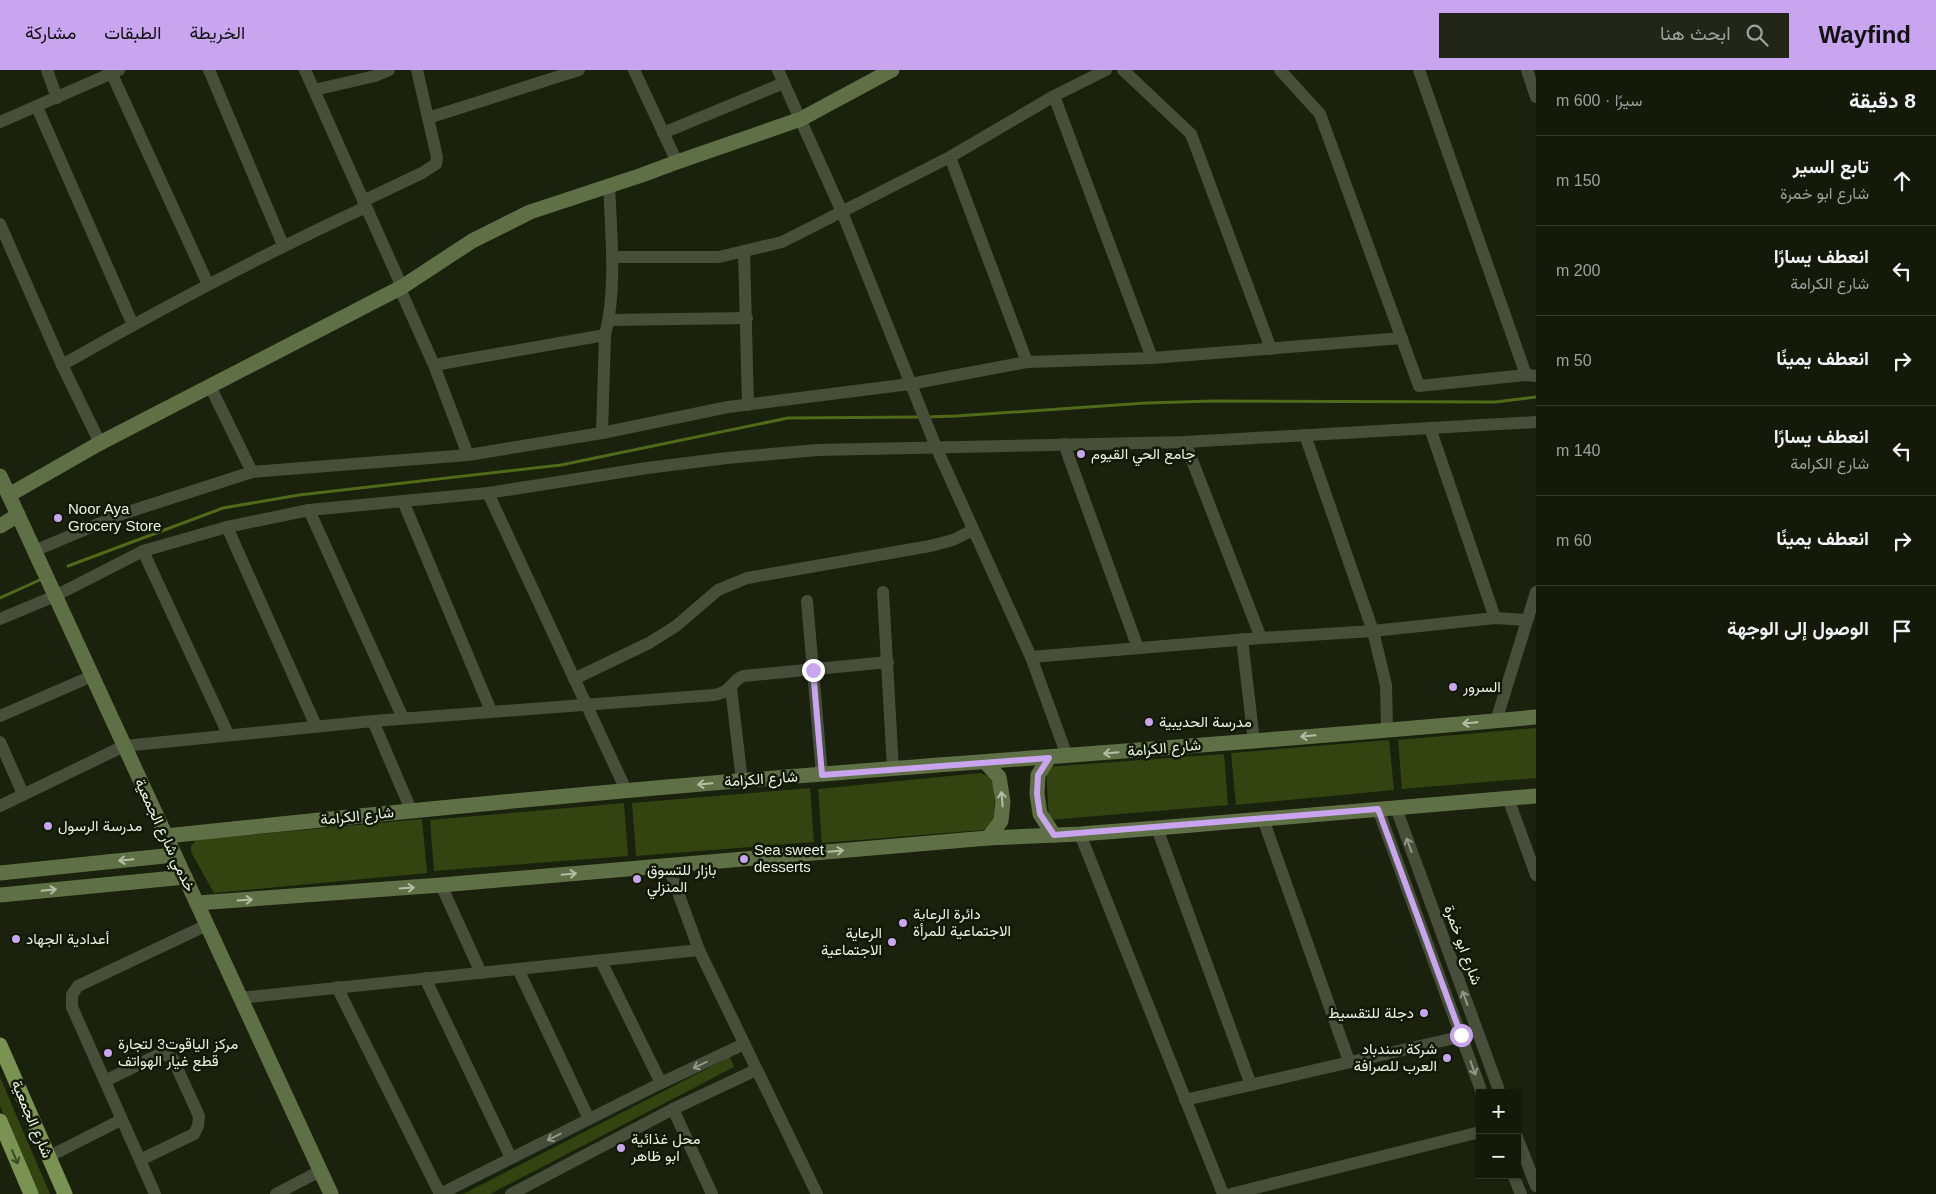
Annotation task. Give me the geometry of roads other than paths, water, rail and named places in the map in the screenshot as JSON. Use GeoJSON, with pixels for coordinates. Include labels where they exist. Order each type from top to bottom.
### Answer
{"type":"FeatureCollection","features":[{"type":"Feature","properties":{"kind":"main road","name":"شارع الجمعية"},"geometry":{"type":"LineString","coordinates":[[0,1045],[61,1192]]}},
{"type":"Feature","properties":{"kind":"main road","name":"شارع الجمعية"},"geometry":{"type":"LineString","coordinates":[[0,1121],[31,1194]]}},
{"type":"Feature","properties":{"kind":"street"},"geometry":{"type":"LineString","coordinates":[[47,70],[57,98]]}},
{"type":"Feature","properties":{"kind":"street"},"geometry":{"type":"LineString","coordinates":[[209,70],[283,246]]}},
{"type":"Feature","properties":{"kind":"street"},"geometry":{"type":"LineString","coordinates":[[306,70],[434,365],[468,455]]}},
{"type":"Feature","properties":{"kind":"street"},"geometry":{"type":"LineString","coordinates":[[314,90],[389,70]]}},
{"type":"Feature","properties":{"kind":"street"},"geometry":{"type":"LineString","coordinates":[[62,365],[208,284],[422,174],[436,164],[437,157],[417,70]]}},
{"type":"Feature","properties":{"kind":"street"},"geometry":{"type":"LineString","coordinates":[[428,118],[549,74],[579,70]]}},
{"type":"Feature","properties":{"kind":"street"},"geometry":{"type":"LineString","coordinates":[[634,70],[677,162]]}},
{"type":"Feature","properties":{"kind":"street"},"geometry":{"type":"LineString","coordinates":[[778,70],[842,212],[936,447],[1031,657],[1068,756]]}},
{"type":"Feature","properties":{"kind":"street"},"geometry":{"type":"LineString","coordinates":[[9,495],[100,443],[401,288],[472,241],[530,212],[801,119],[891,70]]}},
{"type":"Feature","properties":{"kind":"street"},"geometry":{"type":"LineString","coordinates":[[612,257],[719,258],[782,242],[950,157],[1054,96],[1106,70]]}},
{"type":"Feature","properties":{"kind":"street"},"geometry":{"type":"LineString","coordinates":[[1123,70],[1191,134],[1271,348]]}},
{"type":"Feature","properties":{"kind":"street"},"geometry":{"type":"LineString","coordinates":[[1280,70],[1320,114],[1419,386],[1531,375],[1420,70]]}},
{"type":"Feature","properties":{"kind":"street"},"geometry":{"type":"LineString","coordinates":[[1527,70],[1536,97]]}},
{"type":"Feature","properties":{"kind":"street"},"geometry":{"type":"LineString","coordinates":[[0,122],[57,98],[113,71],[208,284]]}},
{"type":"Feature","properties":{"kind":"street"},"geometry":{"type":"LineString","coordinates":[[663,133],[784,83]]}},
{"type":"Feature","properties":{"kind":"street"},"geometry":{"type":"LineString","coordinates":[[1054,96],[1152,358]]}},
{"type":"Feature","properties":{"kind":"street"},"geometry":{"type":"LineString","coordinates":[[37,107],[133,325]]}},
{"type":"Feature","properties":{"kind":"street"},"geometry":{"type":"LineString","coordinates":[[950,157],[1027,362]]}},
{"type":"Feature","properties":{"kind":"street"},"geometry":{"type":"LineString","coordinates":[[602,434],[606,335],[609,320],[612,257],[609,185]]}},
{"type":"Feature","properties":{"kind":"street"},"geometry":{"type":"LineString","coordinates":[[0,224],[62,365],[100,443]]}},
{"type":"Feature","properties":{"kind":"street"},"geometry":{"type":"LineString","coordinates":[[744,252],[748,406]]}},
{"type":"Feature","properties":{"kind":"street"},"geometry":{"type":"LineString","coordinates":[[609,320],[747,318]]}},
{"type":"Feature","properties":{"kind":"street"},"geometry":{"type":"LineString","coordinates":[[434,365],[606,335]]}},
{"type":"Feature","properties":{"kind":"street"},"geometry":{"type":"LineString","coordinates":[[34,551],[122,514],[252,472],[468,455],[602,434],[728,407],[748,406],[910,384],[1027,362],[1152,358],[1402,338]]}},
{"type":"Feature","properties":{"kind":"street"},"geometry":{"type":"LineString","coordinates":[[210,386],[252,472]]}},
{"type":"Feature","properties":{"kind":"street"},"geometry":{"type":"LineString","coordinates":[[0,619],[55,596],[143,552],[227,527],[309,510],[488,493],[646,468],[817,450],[1185,442],[1536,422]]}},
{"type":"Feature","properties":{"kind":"street"},"geometry":{"type":"LineString","coordinates":[[1430,428],[1495,618]]}},
{"type":"Feature","properties":{"kind":"street"},"geometry":{"type":"LineString","coordinates":[[1305,435],[1373,631],[1386,685],[1387,730]]}},
{"type":"Feature","properties":{"kind":"street"},"geometry":{"type":"LineString","coordinates":[[1185,442],[1261,638]]}},
{"type":"Feature","properties":{"kind":"street"},"geometry":{"type":"LineString","coordinates":[[1064,444],[1138,648]]}},
{"type":"Feature","properties":{"kind":"street","name":"خدمي شارع الجمعية"},"geometry":{"type":"LineString","coordinates":[[0,476],[331,1194]]}},
{"type":"Feature","properties":{"kind":"street"},"geometry":{"type":"LineString","coordinates":[[488,493],[626,790]]}},
{"type":"Feature","properties":{"kind":"street"},"geometry":{"type":"LineString","coordinates":[[403,501],[491,711]]}},
{"type":"Feature","properties":{"kind":"street"},"geometry":{"type":"LineString","coordinates":[[309,510],[403,718]]}},
{"type":"Feature","properties":{"kind":"street"},"geometry":{"type":"LineString","coordinates":[[0,526],[18,515]]}},
{"type":"Feature","properties":{"kind":"street"},"geometry":{"type":"LineString","coordinates":[[227,527],[316,726]]}},
{"type":"Feature","properties":{"kind":"street"},"geometry":{"type":"LineString","coordinates":[[574,678],[649,643],[676,626],[718,590],[748,578],[930,546],[953,540],[973,530]]}},
{"type":"Feature","properties":{"kind":"street"},"geometry":{"type":"LineString","coordinates":[[143,552],[228,734]]}},
{"type":"Feature","properties":{"kind":"street"},"geometry":{"type":"LineString","coordinates":[[883,592],[893,769]]}},
{"type":"Feature","properties":{"kind":"street"},"geometry":{"type":"LineString","coordinates":[[1496,721],[1536,592]]}},
{"type":"Feature","properties":{"kind":"street"},"geometry":{"type":"LineString","coordinates":[[807,601],[822,775]]}},
{"type":"Feature","properties":{"kind":"street"},"geometry":{"type":"LineString","coordinates":[[1031,657],[1261,638],[1373,631],[1495,618],[1527,620]]}},
{"type":"Feature","properties":{"kind":"street"},"geometry":{"type":"LineString","coordinates":[[1242,640],[1254,741]]}},
{"type":"Feature","properties":{"kind":"street"},"geometry":{"type":"LineString","coordinates":[[0,806],[124,746],[228,734],[403,718],[714,695],[725,692],[731,688],[738,678],[743,676],[888,662]]}},
{"type":"Feature","properties":{"kind":"street"},"geometry":{"type":"LineString","coordinates":[[0,716],[92,676]]}},
{"type":"Feature","properties":{"kind":"street"},"geometry":{"type":"LineString","coordinates":[[731,688],[742,781]]}},
{"type":"Feature","properties":{"kind":"street","name":"شارع الكرامة"},"geometry":{"type":"LineString","coordinates":[[166,836],[626,790],[1049,758],[1536,717]]}},
{"type":"Feature","properties":{"kind":"street"},"geometry":{"type":"LineString","coordinates":[[373,721],[411,810]]}},
{"type":"Feature","properties":{"kind":"street"},"geometry":{"type":"LineString","coordinates":[[0,742],[23,794]]}},
{"type":"Feature","properties":{"kind":"street"},"geometry":{"type":"LineString","coordinates":[[1049,758],[1038,775],[1037,794],[1040,814],[1054,835]]}},
{"type":"Feature","properties":{"kind":"street"},"geometry":{"type":"LineString","coordinates":[[985,762],[999,777],[1003,802],[1002,821],[988,838]]}},
{"type":"Feature","properties":{"kind":"street"},"geometry":{"type":"LineString","coordinates":[[197,903],[442,885],[988,838],[1080,834],[1536,796]]}},
{"type":"Feature","properties":{"kind":"street"},"geometry":{"type":"LineString","coordinates":[[1508,798],[1536,875]]}},
{"type":"Feature","properties":{"kind":"street","name":"شارع ابو خمرة"},"geometry":{"type":"LineString","coordinates":[[1396,808],[1499,1089]]}},
{"type":"Feature","properties":{"kind":"street"},"geometry":{"type":"LineString","coordinates":[[1378,809],[1481,1089]]}},
{"type":"Feature","properties":{"kind":"street"},"geometry":{"type":"LineString","coordinates":[[1263,819],[1349,1061]]}},
{"type":"Feature","properties":{"kind":"street"},"geometry":{"type":"LineString","coordinates":[[1157,828],[1251,1085]]}},
{"type":"Feature","properties":{"kind":"street"},"geometry":{"type":"LineString","coordinates":[[1080,834],[1223,1194]]}},
{"type":"Feature","properties":{"kind":"street"},"geometry":{"type":"LineString","coordinates":[[0,873],[174,855]]}},
{"type":"Feature","properties":{"kind":"street"},"geometry":{"type":"LineString","coordinates":[[668,866],[700,950],[817,1194]]}},
{"type":"Feature","properties":{"kind":"street"},"geometry":{"type":"LineString","coordinates":[[0,895],[185,877]]}},
{"type":"Feature","properties":{"kind":"street"},"geometry":{"type":"LineString","coordinates":[[442,885],[481,973]]}},
{"type":"Feature","properties":{"kind":"street"},"geometry":{"type":"LineString","coordinates":[[155,1194],[72,1007],[72,995],[78,986],[207,926]]}},
{"type":"Feature","properties":{"kind":"street"},"geometry":{"type":"LineString","coordinates":[[240,998],[700,950]]}},
{"type":"Feature","properties":{"kind":"street"},"geometry":{"type":"LineString","coordinates":[[601,961],[661,1083]]}},
{"type":"Feature","properties":{"kind":"street"},"geometry":{"type":"LineString","coordinates":[[518,969],[589,1119]]}},
{"type":"Feature","properties":{"kind":"street"},"geometry":{"type":"LineString","coordinates":[[425,978],[511,1158]]}},
{"type":"Feature","properties":{"kind":"street"},"geometry":{"type":"LineString","coordinates":[[337,987],[440,1194],[661,1083],[744,1044]]}},
{"type":"Feature","properties":{"kind":"street"},"geometry":{"type":"LineString","coordinates":[[1186,1100],[1461,1035],[1478,1034]]}},
{"type":"Feature","properties":{"kind":"street"},"geometry":{"type":"LineString","coordinates":[[105,1081],[158,1055],[166,1055],[173,1059],[199,1116],[198,1126],[194,1134],[140,1160]]}},
{"type":"Feature","properties":{"kind":"street"},"geometry":{"type":"LineString","coordinates":[[511,1194],[673,1109],[756,1070]]}},
{"type":"Feature","properties":{"kind":"street"},"geometry":{"type":"LineString","coordinates":[[673,1109],[712,1194]]}},
{"type":"Feature","properties":{"kind":"street"},"geometry":{"type":"LineString","coordinates":[[48,1157],[121,1120]]}},
{"type":"Feature","properties":{"kind":"street"},"geometry":{"type":"LineString","coordinates":[[1231,1194],[1476,1133]]}},
{"type":"Feature","properties":{"kind":"street"},"geometry":{"type":"LineString","coordinates":[[1521,1147],[1536,1186]]}},
{"type":"Feature","properties":{"kind":"street"},"geometry":{"type":"LineString","coordinates":[[276,1194],[320,1171]]}},
{"type":"Feature","properties":{"kind":"street"},"geometry":{"type":"LineString","coordinates":[[1514,1179],[1520,1194]]}},
{"type":"Feature","properties":{"kind":"waterway"},"geometry":{"type":"LineString","coordinates":[[927,417],[1146,403],[1213,401],[1495,402],[1536,397]]}},
{"type":"Feature","properties":{"kind":"waterway"},"geometry":{"type":"LineString","coordinates":[[68,566],[223,508],[299,495],[561,465],[788,418],[921,417]]}},
{"type":"Feature","properties":{"kind":"waterway"},"geometry":{"type":"LineString","coordinates":[[0,598],[42,579]]}},
{"type":"Feature","properties":{"kind":"place","name":"جامع الحي القيوم"},"geometry":{"type":"Point","coordinates":[1081,454]}},
{"type":"Feature","properties":{"kind":"place","name":"Noor Aya Grocery Store"},"geometry":{"type":"Point","coordinates":[58,518]}},
{"type":"Feature","properties":{"kind":"place","name":"السرور"},"geometry":{"type":"Point","coordinates":[1453,687]}},
{"type":"Feature","properties":{"kind":"place","name":"مدرسة الحديبية"},"geometry":{"type":"Point","coordinates":[1149,722]}},
{"type":"Feature","properties":{"kind":"place","name":"مدرسة الرسول"},"geometry":{"type":"Point","coordinates":[48,826]}},
{"type":"Feature","properties":{"kind":"place","name":"Sea sweet desserts"},"geometry":{"type":"Point","coordinates":[744,859]}},
{"type":"Feature","properties":{"kind":"place","name":"بازار للتسوق المنزلي"},"geometry":{"type":"Point","coordinates":[637,879]}},
{"type":"Feature","properties":{"kind":"place","name":"دائرة الرعاية الاجتماعية للمرأة"},"geometry":{"type":"Point","coordinates":[903,923]}},
{"type":"Feature","properties":{"kind":"place","name":"أعدادية الجهاد"},"geometry":{"type":"Point","coordinates":[16,939]}},
{"type":"Feature","properties":{"kind":"place","name":"الرعاية الاجتماعية"},"geometry":{"type":"Point","coordinates":[892,942]}},
{"type":"Feature","properties":{"kind":"place","name":"دجلة للتقسيط"},"geometry":{"type":"Point","coordinates":[1424,1013]}},
{"type":"Feature","properties":{"kind":"place","name":"مركز الياقوت3 لتجارة قطع غيار الهواتف"},"geometry":{"type":"Point","coordinates":[108,1053]}},
{"type":"Feature","properties":{"kind":"place","name":"شركة سندباد العرب للصرافة"},"geometry":{"type":"Point","coordinates":[1447,1058]}},
{"type":"Feature","properties":{"kind":"place","name":"محل غذائية ابو ظاهر"},"geometry":{"type":"Point","coordinates":[621,1148]}}]}
